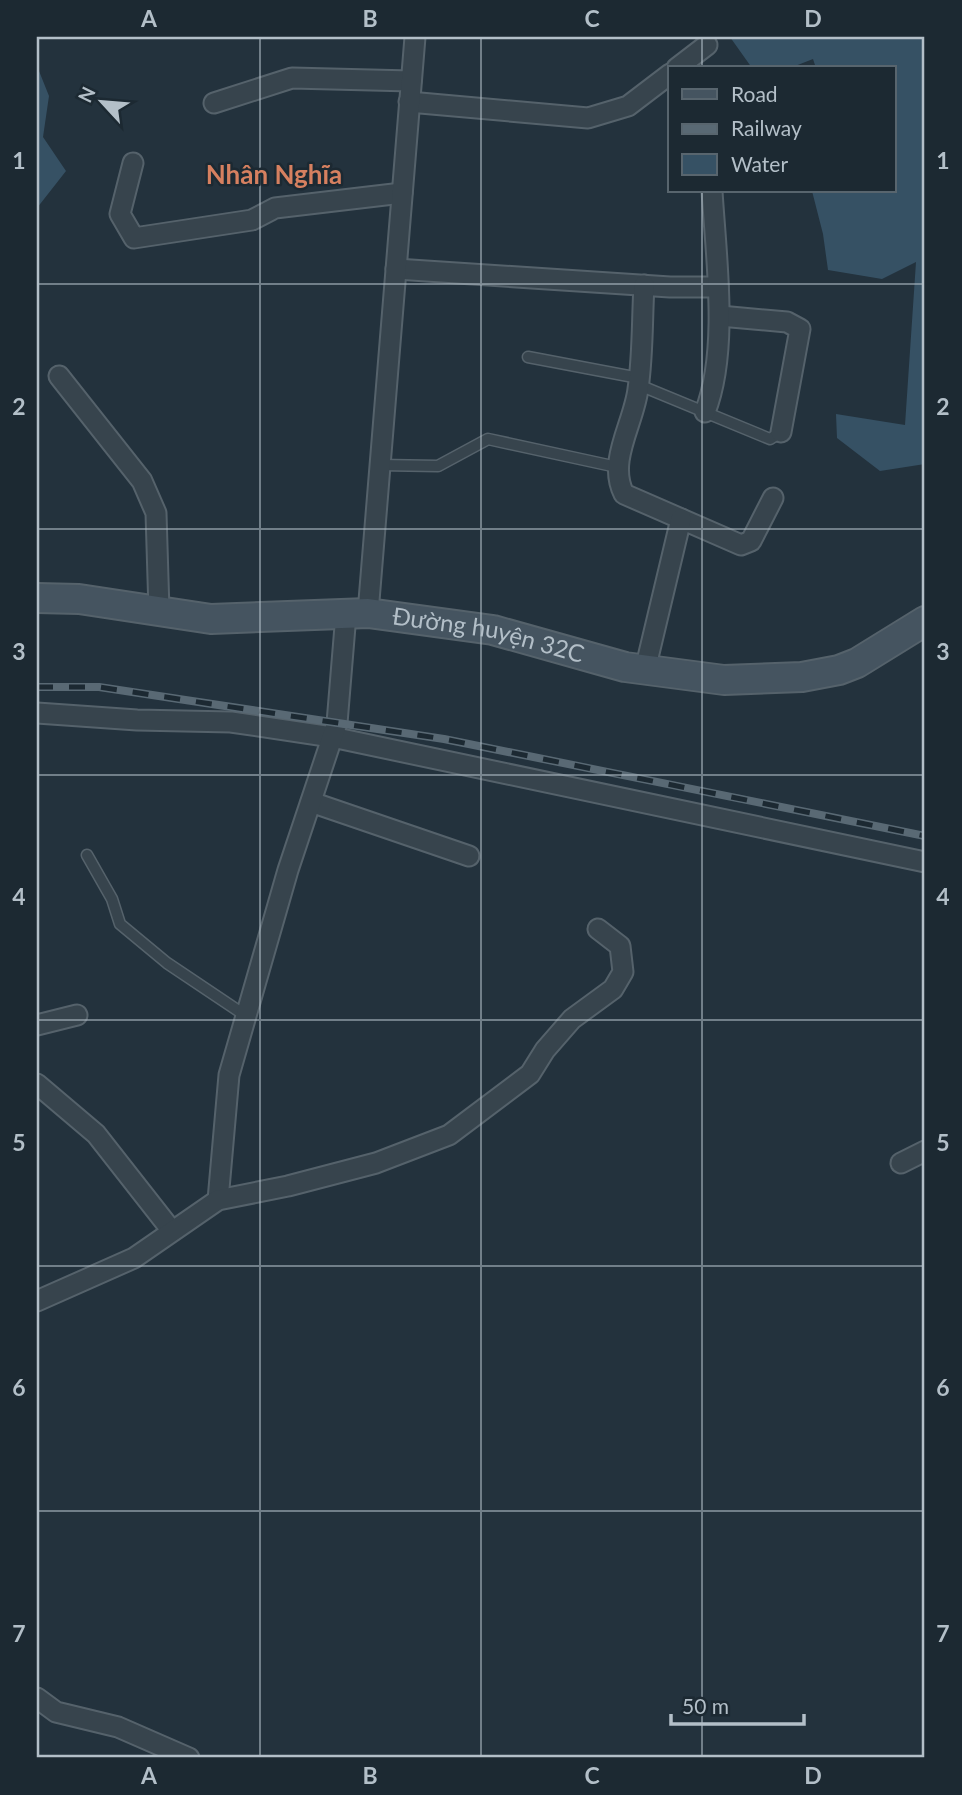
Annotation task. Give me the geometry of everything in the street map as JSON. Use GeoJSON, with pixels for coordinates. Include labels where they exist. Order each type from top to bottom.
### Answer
{"type":"FeatureCollection","features":[{"type":"Feature","properties":{"kind":"street"},"geometry":{"type":"LineString","coordinates":[[218,1200],[229,1076],[288,870],[337,723],[357,614],[380,465],[415,37]]}},
{"type":"Feature","properties":{"kind":"street"},"geometry":{"type":"LineString","coordinates":[[680,66],[707,45]]}},
{"type":"Feature","properties":{"kind":"street"},"geometry":{"type":"LineString","coordinates":[[409,102],[588,118],[628,106],[668,76]]}},
{"type":"Feature","properties":{"kind":"street"},"geometry":{"type":"LineString","coordinates":[[214,103],[292,78],[411,81]]}},
{"type":"Feature","properties":{"kind":"street"},"geometry":{"type":"LineString","coordinates":[[133,163],[120,214],[134,238],[252,219],[275,208],[402,194]]}},
{"type":"Feature","properties":{"kind":"street"},"geometry":{"type":"LineString","coordinates":[[705,412],[712,394],[720,316],[712,192]]}},
{"type":"Feature","properties":{"kind":"street"},"geometry":{"type":"LineString","coordinates":[[396,269],[644,285],[718,287]]}},
{"type":"Feature","properties":{"kind":"street"},"geometry":{"type":"LineString","coordinates":[[644,285],[639,381],[617,467],[620,487],[624,494],[741,545],[751,541],[772,498]]}},
{"type":"Feature","properties":{"kind":"street"},"geometry":{"type":"LineString","coordinates":[[720,316],[787,322],[800,329],[780,432]]}},
{"type":"Feature","properties":{"kind":"street"},"geometry":{"type":"LineString","coordinates":[[59,376],[142,481],[147,491],[156,513],[159,611]]}},
{"type":"Feature","properties":{"kind":"street"},"geometry":{"type":"LineString","coordinates":[[645,670],[681,519]]}},
{"type":"Feature","properties":{"kind":"street","name":"Đường huyện 32C"},"geometry":{"type":"LineString","coordinates":[[37,598],[79,599],[211,619],[357,614],[493,630],[625,667],[724,680],[802,677],[839,670],[857,663],[925,621]]}},
{"type":"Feature","properties":{"kind":"street"},"geometry":{"type":"LineString","coordinates":[[37,713],[137,720],[231,722],[332,737],[925,862]]}},
{"type":"Feature","properties":{"kind":"street"},"geometry":{"type":"LineString","coordinates":[[311,802],[468,856]]}},
{"type":"Feature","properties":{"kind":"street"},"geometry":{"type":"LineString","coordinates":[[37,1301],[134,1258],[218,1200],[288,1186],[376,1163],[449,1135],[530,1074],[545,1050],[572,1019],[613,989],[623,972],[620,946],[598,929]]}},
{"type":"Feature","properties":{"kind":"street"},"geometry":{"type":"LineString","coordinates":[[37,1026],[77,1014]]}},
{"type":"Feature","properties":{"kind":"street"},"geometry":{"type":"LineString","coordinates":[[37,1084],[96,1134],[172,1231]]}},
{"type":"Feature","properties":{"kind":"street"},"geometry":{"type":"LineString","coordinates":[[901,1163],[925,1151]]}},
{"type":"Feature","properties":{"kind":"street"},"geometry":{"type":"LineString","coordinates":[[37,1698],[56,1712],[118,1727],[189,1758]]}},
{"type":"Feature","properties":{"kind":"lane"},"geometry":{"type":"LineString","coordinates":[[528,357],[639,381],[770,439],[780,432]]}},
{"type":"Feature","properties":{"kind":"lane"},"geometry":{"type":"LineString","coordinates":[[380,465],[438,466],[488,439],[617,467]]}},
{"type":"Feature","properties":{"kind":"lane"},"geometry":{"type":"LineString","coordinates":[[87,855],[112,899],[120,924],[167,963],[246,1016]]}},
{"type":"Feature","properties":{"kind":"water"},"geometry":{"type":"Polygon","coordinates":[[[730,37],[925,37],[925,464],[880,471],[837,438],[836,414],[905,425],[916,262],[882,279],[828,270],[823,234],[812,192],[895,192],[895,66],[815,66],[813,59],[795,66],[751,66],[730,37]]]}},
{"type":"Feature","properties":{"kind":"water"},"geometry":{"type":"Polygon","coordinates":[[[37,66],[49,96],[43,137],[66,171],[37,208],[37,66]]]}},
{"type":"Feature","properties":{"kind":"railway"},"geometry":{"type":"LineString","coordinates":[[37,687],[99,687],[444,739],[925,836]]}},
{"type":"Feature","properties":{"kind":"district","name":"Nhân Nghĩa"},"geometry":{"type":"Point","coordinates":[274,175]}}]}
